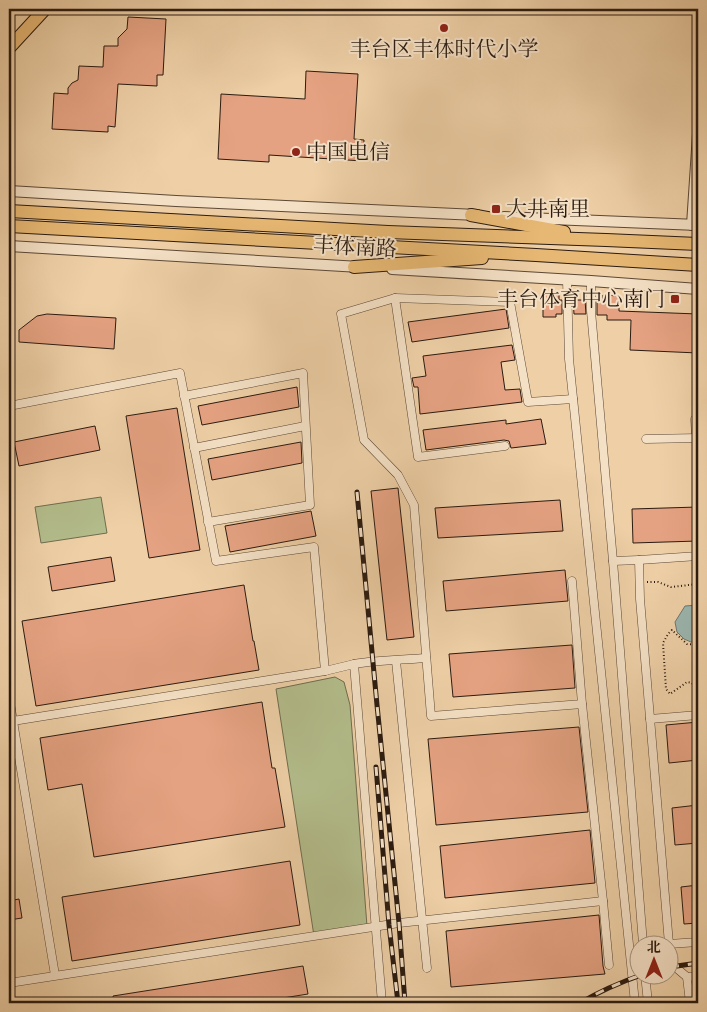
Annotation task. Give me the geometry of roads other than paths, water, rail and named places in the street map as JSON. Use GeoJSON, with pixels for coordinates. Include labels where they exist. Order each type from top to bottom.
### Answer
{"type":"FeatureCollection","features":[{"type":"Feature","properties":{"kind":"highway"},"geometry":{"type":"LineString","coordinates":[[9,48],[45,9]]}},
{"type":"Feature","properties":{"kind":"highway","name":"丰体南路"},"geometry":{"type":"LineString","coordinates":[[9,211],[388,232],[698,244]]}},
{"type":"Feature","properties":{"kind":"highway"},"geometry":{"type":"LineString","coordinates":[[471,215],[606,240]]}},
{"type":"Feature","properties":{"kind":"highway","name":"丰体南路"},"geometry":{"type":"LineString","coordinates":[[9,226],[698,265]]}},
{"type":"Feature","properties":{"kind":"highway"},"geometry":{"type":"LineString","coordinates":[[354,267],[536,255]]}},
{"type":"Feature","properties":{"kind":"street"},"geometry":{"type":"LineString","coordinates":[[695,225],[698,134]]}},
{"type":"Feature","properties":{"kind":"street","name":"丰体南路"},"geometry":{"type":"LineString","coordinates":[[9,190],[176,201],[695,225]]}},
{"type":"Feature","properties":{"kind":"street","name":"丰体南路"},"geometry":{"type":"LineString","coordinates":[[9,246],[567,279],[698,289]]}},
{"type":"Feature","properties":{"kind":"street"},"geometry":{"type":"LineString","coordinates":[[567,279],[569,359],[635,1003]]}},
{"type":"Feature","properties":{"kind":"street"},"geometry":{"type":"LineString","coordinates":[[592,281],[591,310],[642,934]]}},
{"type":"Feature","properties":{"kind":"street"},"geometry":{"type":"LineString","coordinates":[[573,399],[528,402],[510,302],[395,298],[341,314],[364,440],[398,474],[414,505],[430,716],[582,704]]}},
{"type":"Feature","properties":{"kind":"street"},"geometry":{"type":"LineString","coordinates":[[395,298],[418,458],[504,446]]}},
{"type":"Feature","properties":{"kind":"street"},"geometry":{"type":"LineString","coordinates":[[9,406],[180,373],[216,561],[314,546],[325,671]]}},
{"type":"Feature","properties":{"kind":"street"},"geometry":{"type":"LineString","coordinates":[[184,396],[303,373],[310,505],[208,522]]}},
{"type":"Feature","properties":{"kind":"street"},"geometry":{"type":"LineString","coordinates":[[646,439],[697,438],[695,419]]}},
{"type":"Feature","properties":{"kind":"street"},"geometry":{"type":"LineString","coordinates":[[194,448],[306,426]]}},
{"type":"Feature","properties":{"kind":"street"},"geometry":{"type":"LineString","coordinates":[[613,561],[698,556]]}},
{"type":"Feature","properties":{"kind":"street"},"geometry":{"type":"LineString","coordinates":[[640,560],[650,719],[668,934]]}},
{"type":"Feature","properties":{"kind":"street"},"geometry":{"type":"LineString","coordinates":[[572,581],[582,704],[609,965]]}},
{"type":"Feature","properties":{"kind":"street"},"geometry":{"type":"LineString","coordinates":[[13,721],[325,671],[373,661],[426,658]]}},
{"type":"Feature","properties":{"kind":"street"},"geometry":{"type":"LineString","coordinates":[[396,661],[427,968]]}},
{"type":"Feature","properties":{"kind":"street"},"geometry":{"type":"LineString","coordinates":[[354,664],[382,1003]]}},
{"type":"Feature","properties":{"kind":"street"},"geometry":{"type":"LineString","coordinates":[[9,697],[55,975]]}},
{"type":"Feature","properties":{"kind":"street"},"geometry":{"type":"LineString","coordinates":[[650,719],[698,715]]}},
{"type":"Feature","properties":{"kind":"street"},"geometry":{"type":"LineString","coordinates":[[9,983],[422,920],[603,901]]}},
{"type":"Feature","properties":{"kind":"street"},"geometry":{"type":"LineString","coordinates":[[680,944],[698,942]]}},
{"type":"Feature","properties":{"kind":"street"},"geometry":{"type":"LineString","coordinates":[[680,971],[687,977],[690,1003]]}},
{"type":"Feature","properties":{"kind":"street"},"geometry":{"type":"LineString","coordinates":[[687,977],[698,976]]}},
{"type":"Feature","properties":{"kind":"street"},"geometry":{"type":"LineString","coordinates":[[646,984],[648,1003]]}},
{"type":"Feature","properties":{"kind":"water"},"geometry":{"type":"Polygon","coordinates":[[[698,605],[698,641],[691,642],[684,639],[677,632],[675,622],[685,606],[698,605]]]}},
{"type":"Feature","properties":{"kind":"railway"},"geometry":{"type":"LineString","coordinates":[[357,492],[399,923],[405,1003]]}},
{"type":"Feature","properties":{"kind":"railway"},"geometry":{"type":"LineString","coordinates":[[376,767],[389,925],[398,1003]]}},
{"type":"Feature","properties":{"kind":"railway"},"geometry":{"type":"LineString","coordinates":[[680,966],[698,963]]}},
{"type":"Feature","properties":{"kind":"railway"},"geometry":{"type":"LineString","coordinates":[[580,1003],[630,979]]}},
{"type":"Feature","properties":{"kind":"place","name":"丰台区丰体时代小学"},"geometry":{"type":"Point","coordinates":[444,28]}},
{"type":"Feature","properties":{"kind":"place","name":"中国电信"},"geometry":{"type":"Point","coordinates":[296,152]}},
{"type":"Feature","properties":{"kind":"place","name":"大井南里"},"geometry":{"type":"Point","coordinates":[496,209]}},
{"type":"Feature","properties":{"kind":"place","name":"丰台体育中心南门"},"geometry":{"type":"Point","coordinates":[675,299]}}]}
